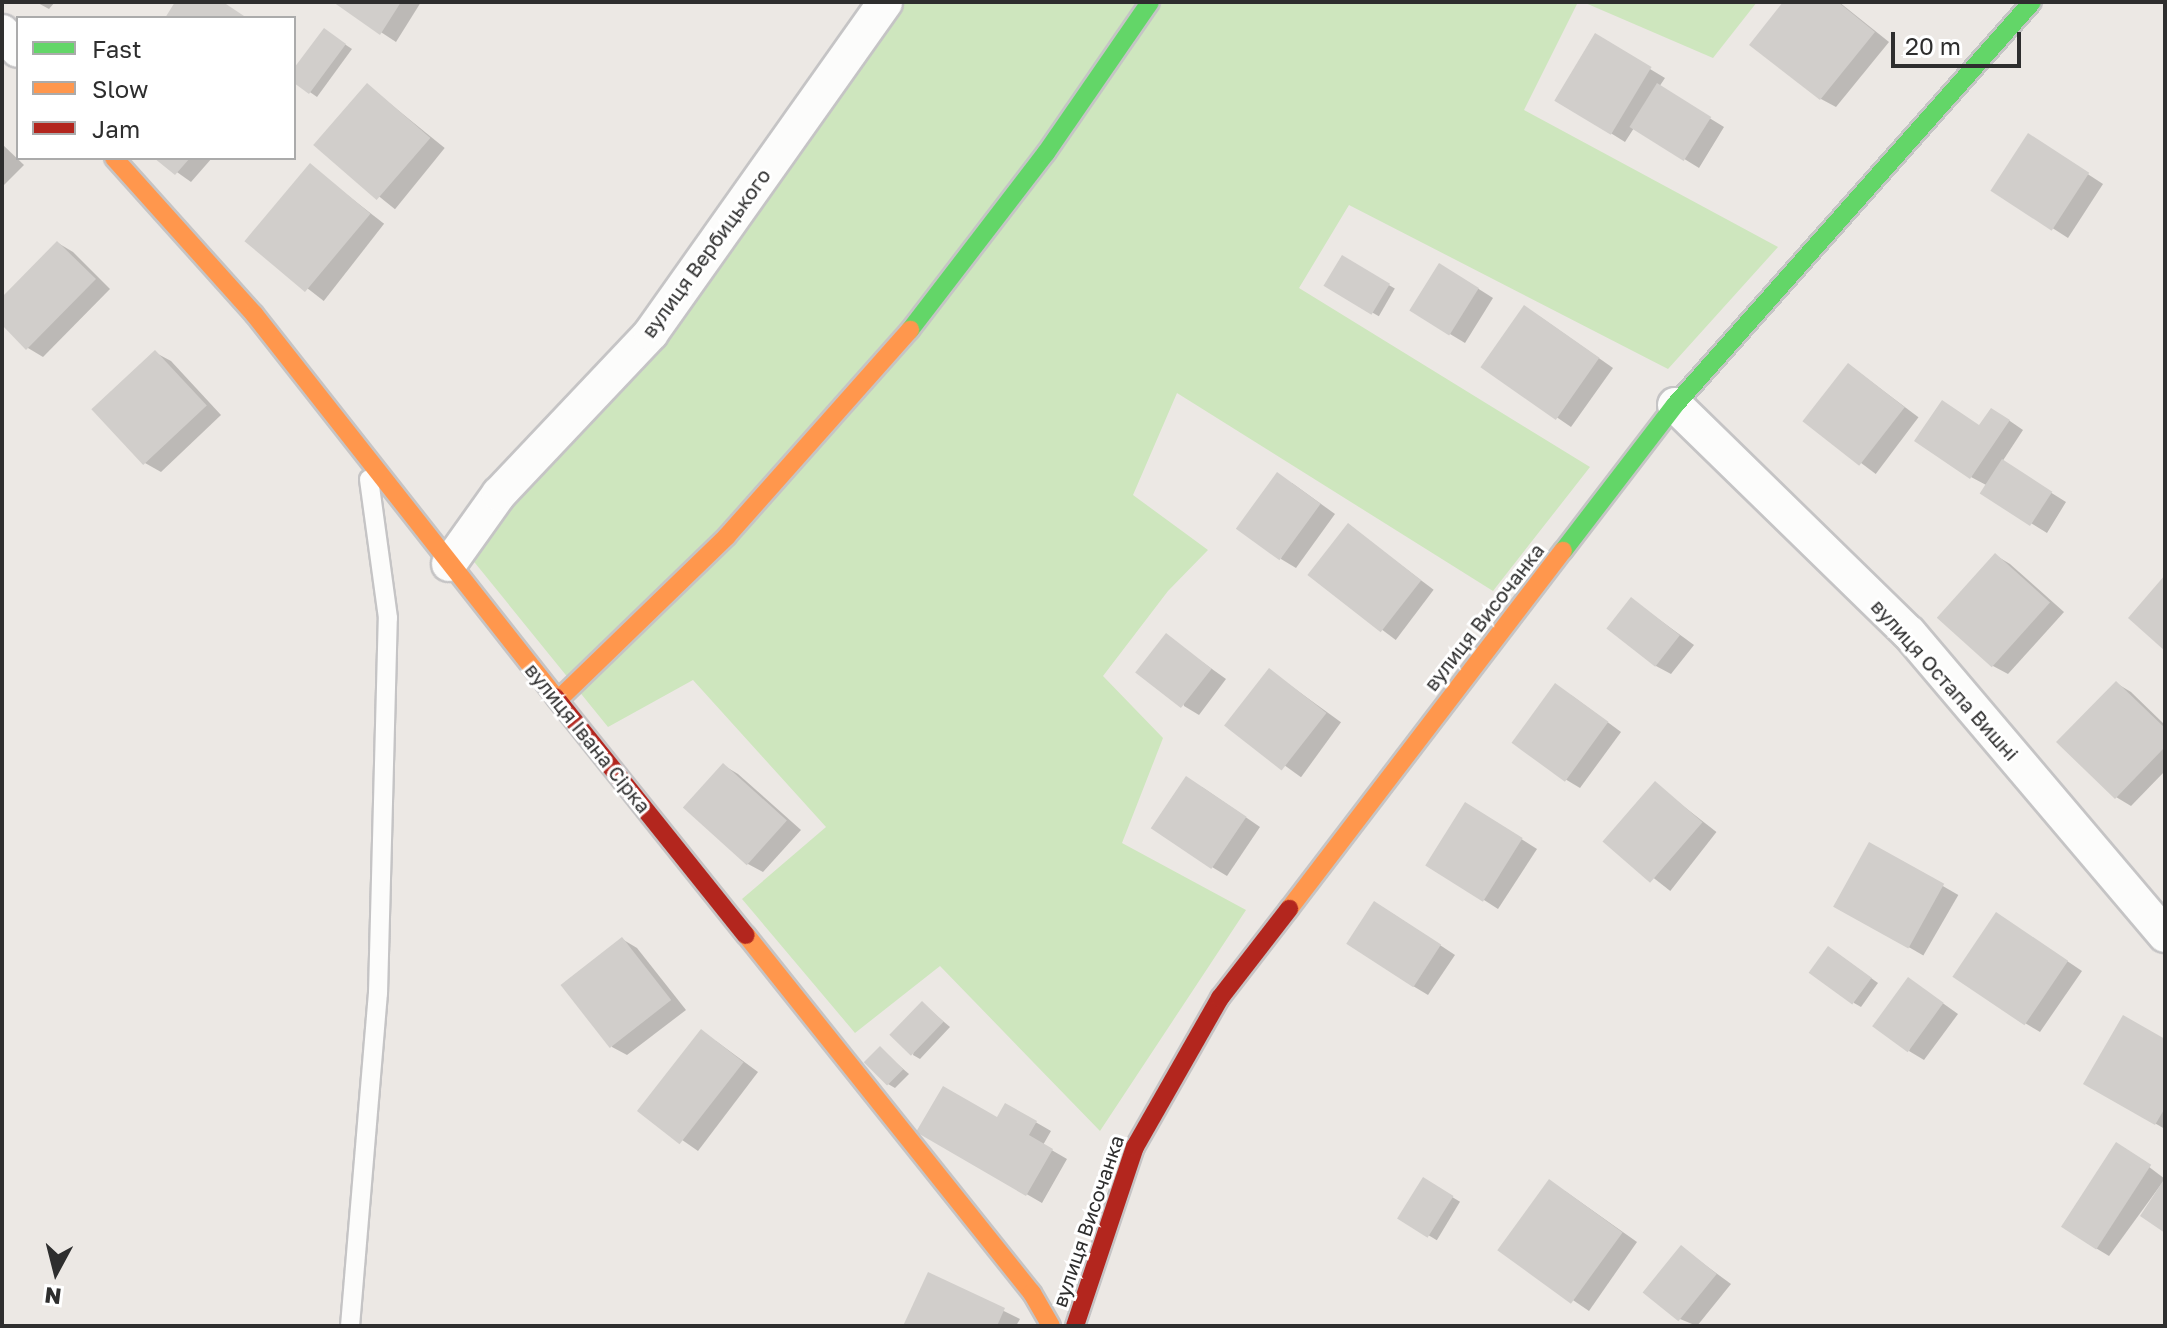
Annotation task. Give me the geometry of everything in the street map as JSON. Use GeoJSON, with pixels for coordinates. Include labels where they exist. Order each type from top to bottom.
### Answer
{"type":"FeatureCollection","features":[{"type":"Feature","properties":{"kind":"street","name":"вулиця Вербицького"},"geometry":{"type":"LineString","coordinates":[[449,564],[499,494],[651,333],[885,2]]}},
{"type":"Feature","properties":{"kind":"street"},"geometry":{"type":"LineString","coordinates":[[558,700],[727,536],[894,350],[1046,153],[1150,2]]}},
{"type":"Feature","properties":{"kind":"street","name":"вулиця Височанка"},"geometry":{"type":"LineString","coordinates":[[1075,1326],[1135,1147],[1220,998],[1675,405],[2032,2]]}},
{"type":"Feature","properties":{"kind":"street"},"geometry":{"type":"LineString","coordinates":[[2,32],[16,48]]}},
{"type":"Feature","properties":{"kind":"street","name":"вулиця Івана Сірка"},"geometry":{"type":"LineString","coordinates":[[116,160],[254,314],[449,564],[1032,1293],[1051,1326]]}},
{"type":"Feature","properties":{"kind":"street","name":"вулиця Остапа Вишні"},"geometry":{"type":"LineString","coordinates":[[1675,405],[1909,633],[2165,935]]}},
{"type":"Feature","properties":{"kind":"lane"},"geometry":{"type":"LineString","coordinates":[[350,1326],[378,993],[388,618],[367,460]]}},
{"type":"Feature","properties":{"kind":"green space"},"geometry":{"type":"Polygon","coordinates":[[[882,2],[1578,2],[1524,110],[1778,247],[1668,369],[1349,205],[1299,288],[1590,467],[1493,591],[1177,393],[1133,495],[1208,550],[1168,591],[1103,676],[1163,738],[1122,843],[1246,910],[1100,1131],[940,966],[855,1033],[742,899],[826,827],[693,680],[608,727],[471,558],[882,2]]]}},
{"type":"Feature","properties":{"kind":"green space"},"geometry":{"type":"Polygon","coordinates":[[[1583,2],[1757,2],[1713,58],[1583,2]]]}},
{"type":"Feature","properties":{"kind":"building"},"geometry":{"type":"Polygon","coordinates":[[[175,2],[223,2],[244,16],[166,16],[175,2]]]}},
{"type":"Feature","properties":{"kind":"building"},"geometry":{"type":"Polygon","coordinates":[[[333,2],[401,2],[380,35],[333,2]]]}},
{"type":"Feature","properties":{"kind":"building"},"geometry":{"type":"Polygon","coordinates":[[[1783,2],[1838,2],[1875,32],[1820,100],[1749,45],[1783,2]]]}},
{"type":"Feature","properties":{"kind":"building"},"geometry":{"type":"Polygon","coordinates":[[[324,28],[346,44],[309,94],[296,84],[296,65],[324,28]]]}},
{"type":"Feature","properties":{"kind":"building"},"geometry":{"type":"Polygon","coordinates":[[[1595,33],[1652,67],[1611,135],[1554,101],[1595,33]]]}},
{"type":"Feature","properties":{"kind":"building"},"geometry":{"type":"Polygon","coordinates":[[[367,83],[430,138],[377,200],[313,145],[367,83]]]}},
{"type":"Feature","properties":{"kind":"building"},"geometry":{"type":"Polygon","coordinates":[[[1657,83],[1711,117],[1684,161],[1629,127],[1657,83]]]}},
{"type":"Feature","properties":{"kind":"building"},"geometry":{"type":"Polygon","coordinates":[[[2028,133],[2089,173],[2052,231],[1990,191],[2028,133]]]}},
{"type":"Feature","properties":{"kind":"building"},"geometry":{"type":"Polygon","coordinates":[[[156,160],[188,160],[175,175],[156,160]]]}},
{"type":"Feature","properties":{"kind":"building"},"geometry":{"type":"Polygon","coordinates":[[[310,163],[371,214],[305,292],[244,241],[310,163]]]}},
{"type":"Feature","properties":{"kind":"building"},"geometry":{"type":"Polygon","coordinates":[[[57,241],[96,279],[26,350],[2,325],[2,297],[57,241]]]}},
{"type":"Feature","properties":{"kind":"building"},"geometry":{"type":"Polygon","coordinates":[[[1342,255],[1390,284],[1371,315],[1323,286],[1342,255]]]}},
{"type":"Feature","properties":{"kind":"building"},"geometry":{"type":"Polygon","coordinates":[[[1439,263],[1479,288],[1449,335],[1409,310],[1439,263]]]}},
{"type":"Feature","properties":{"kind":"building"},"geometry":{"type":"Polygon","coordinates":[[[1524,305],[1599,358],[1556,420],[1480,367],[1524,305]]]}},
{"type":"Feature","properties":{"kind":"building"},"geometry":{"type":"Polygon","coordinates":[[[155,350],[207,406],[143,465],[91,409],[155,350]]]}},
{"type":"Feature","properties":{"kind":"building"},"geometry":{"type":"Polygon","coordinates":[[[1848,363],[1905,407],[1859,466],[1802,421],[1848,363]]]}},
{"type":"Feature","properties":{"kind":"building"},"geometry":{"type":"Polygon","coordinates":[[[1942,400],[1979,425],[1991,408],[2010,420],[1970,479],[1914,441],[1942,400]]]}},
{"type":"Feature","properties":{"kind":"building"},"geometry":{"type":"Polygon","coordinates":[[[2002,459],[2052,492],[2030,526],[1980,493],[2002,459]]]}},
{"type":"Feature","properties":{"kind":"building"},"geometry":{"type":"Polygon","coordinates":[[[1277,472],[1321,504],[1280,560],[1236,529],[1277,472]]]}},
{"type":"Feature","properties":{"kind":"building"},"geometry":{"type":"Polygon","coordinates":[[[1348,523],[1421,580],[1381,632],[1307,575],[1348,523]]]}},
{"type":"Feature","properties":{"kind":"building"},"geometry":{"type":"Polygon","coordinates":[[[1995,553],[2050,603],[1992,667],[1937,618],[1995,553]]]}},
{"type":"Feature","properties":{"kind":"building"},"geometry":{"type":"Polygon","coordinates":[[[2165,575],[2165,651],[2128,618],[2165,575]]]}},
{"type":"Feature","properties":{"kind":"building"},"geometry":{"type":"Polygon","coordinates":[[[1631,597],[1680,635],[1655,667],[1606,629],[1631,597]]]}},
{"type":"Feature","properties":{"kind":"building"},"geometry":{"type":"Polygon","coordinates":[[[1166,633],[1212,669],[1181,708],[1135,672],[1166,633]]]}},
{"type":"Feature","properties":{"kind":"building"},"geometry":{"type":"Polygon","coordinates":[[[1269,668],[1327,713],[1282,770],[1224,726],[1269,668]]]}},
{"type":"Feature","properties":{"kind":"building"},"geometry":{"type":"Polygon","coordinates":[[[2116,681],[2165,728],[2165,747],[2115,799],[2056,742],[2116,681]]]}},
{"type":"Feature","properties":{"kind":"building"},"geometry":{"type":"Polygon","coordinates":[[[1555,683],[1608,722],[1565,782],[1512,743],[1555,683]]]}},
{"type":"Feature","properties":{"kind":"building"},"geometry":{"type":"Polygon","coordinates":[[[723,763],[787,821],[747,865],[683,808],[723,763]]]}},
{"type":"Feature","properties":{"kind":"building"},"geometry":{"type":"Polygon","coordinates":[[[1186,776],[1247,817],[1211,869],[1151,828],[1186,776]]]}},
{"type":"Feature","properties":{"kind":"building"},"geometry":{"type":"Polygon","coordinates":[[[1655,781],[1703,822],[1650,883],[1603,841],[1655,781]]]}},
{"type":"Feature","properties":{"kind":"building"},"geometry":{"type":"Polygon","coordinates":[[[1465,802],[1523,838],[1483,902],[1425,866],[1465,802]]]}},
{"type":"Feature","properties":{"kind":"building"},"geometry":{"type":"Polygon","coordinates":[[[1869,842],[1944,884],[1908,948],[1833,907],[1869,842]]]}},
{"type":"Feature","properties":{"kind":"building"},"geometry":{"type":"Polygon","coordinates":[[[1374,901],[1441,945],[1413,987],[1346,944],[1374,901]]]}},
{"type":"Feature","properties":{"kind":"building"},"geometry":{"type":"Polygon","coordinates":[[[1996,912],[2068,961],[2025,1025],[1952,977],[1996,912]]]}},
{"type":"Feature","properties":{"kind":"building"},"geometry":{"type":"Polygon","coordinates":[[[622,937],[671,1000],[610,1048],[561,985],[622,937]]]}},
{"type":"Feature","properties":{"kind":"building"},"geometry":{"type":"Polygon","coordinates":[[[1828,946],[1872,978],[1852,1004],[1809,973],[1828,946]]]}},
{"type":"Feature","properties":{"kind":"building"},"geometry":{"type":"Polygon","coordinates":[[[1908,977],[1944,1003],[1908,1052],[1872,1026],[1908,977]]]}},
{"type":"Feature","properties":{"kind":"building"},"geometry":{"type":"Polygon","coordinates":[[[922,1001],[944,1022],[911,1056],[889,1035],[922,1001]]]}},
{"type":"Feature","properties":{"kind":"building"},"geometry":{"type":"Polygon","coordinates":[[[2123,1015],[2165,1039],[2165,1108],[2155,1125],[2083,1084],[2123,1015]]]}},
{"type":"Feature","properties":{"kind":"building"},"geometry":{"type":"Polygon","coordinates":[[[701,1029],[744,1062],[680,1144],[637,1111],[701,1029]]]}},
{"type":"Feature","properties":{"kind":"building"},"geometry":{"type":"Polygon","coordinates":[[[880,1046],[903,1069],[887,1086],[864,1062],[880,1046]]]}},
{"type":"Feature","properties":{"kind":"building"},"geometry":{"type":"Polygon","coordinates":[[[943,1086],[997,1117],[1005,1103],[1037,1121],[1029,1135],[1053,1149],[1026,1196],[916,1132],[943,1086]]]}},
{"type":"Feature","properties":{"kind":"building"},"geometry":{"type":"Polygon","coordinates":[[[2116,1142],[2151,1165],[2096,1250],[2061,1227],[2116,1142]]]}},
{"type":"Feature","properties":{"kind":"building"},"geometry":{"type":"Polygon","coordinates":[[[1423,1177],[1454,1196],[1428,1238],[1397,1219],[1423,1177]]]}},
{"type":"Feature","properties":{"kind":"building"},"geometry":{"type":"Polygon","coordinates":[[[2165,1178],[2165,1233],[2140,1216],[2165,1178]]]}},
{"type":"Feature","properties":{"kind":"building"},"geometry":{"type":"Polygon","coordinates":[[[1549,1179],[1623,1232],[1571,1304],[1497,1250],[1549,1179]]]}},
{"type":"Feature","properties":{"kind":"building"},"geometry":{"type":"Polygon","coordinates":[[[1681,1245],[1717,1274],[1678,1321],[1643,1292],[1681,1245]]]}},
{"type":"Feature","properties":{"kind":"building"},"geometry":{"type":"Polygon","coordinates":[[[928,1272],[1005,1308],[997,1326],[903,1326],[928,1272]]]}},
{"type":"Feature","properties":{"kind":"traffic: fast"},"geometry":{"type":"LineString","coordinates":[[910,330],[1046,153],[1150,2]]}},
{"type":"Feature","properties":{"kind":"traffic: fast"},"geometry":{"type":"LineString","coordinates":[[1563,551],[1675,405],[2032,2]]}},
{"type":"Feature","properties":{"kind":"traffic: slow"},"geometry":{"type":"LineString","coordinates":[[116,160],[254,314],[555,697]]}},
{"type":"Feature","properties":{"kind":"traffic: slow"},"geometry":{"type":"LineString","coordinates":[[558,700],[727,536],[910,330]]}},
{"type":"Feature","properties":{"kind":"traffic: slow"},"geometry":{"type":"LineString","coordinates":[[1289,909],[1563,551]]}},
{"type":"Feature","properties":{"kind":"traffic: slow"},"geometry":{"type":"LineString","coordinates":[[746,935],[1032,1293],[1051,1326]]}},
{"type":"Feature","properties":{"kind":"traffic: jam"},"geometry":{"type":"LineString","coordinates":[[555,697],[746,935]]}},
{"type":"Feature","properties":{"kind":"traffic: jam"},"geometry":{"type":"LineString","coordinates":[[1075,1326],[1135,1147],[1220,998],[1289,909]]}}]}
